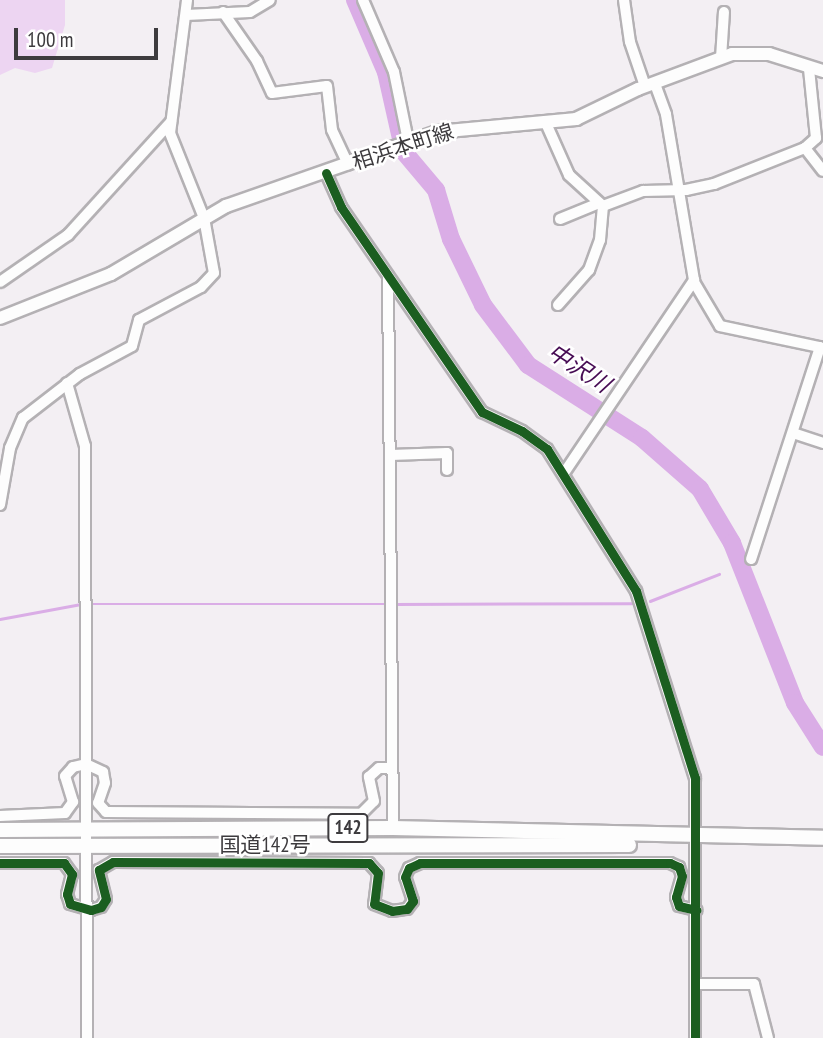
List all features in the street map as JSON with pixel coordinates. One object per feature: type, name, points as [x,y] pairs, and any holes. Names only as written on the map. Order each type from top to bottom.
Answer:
[{"type":"highway","name":"国道142号","points":[[0,830],[393,828],[823,838]]},
{"type":"highway","name":"国道142号","points":[[0,845],[572,846],[673,844],[696,837]]},
{"type":"main road","name":"相浜本町線","points":[[0,318],[111,274],[226,206],[326,173],[403,143],[457,128],[584,116],[650,85],[721,58],[761,53],[823,71]]},
{"type":"street","points":[[0,505],[17,428],[23,418],[67,383],[132,346],[139,320],[201,287],[214,273],[204,218],[170,133],[187,0]]},
{"type":"street","points":[[186,15],[255,11],[270,0]]},
{"type":"street","points":[[363,0],[394,72],[403,143]]},
{"type":"street","points":[[624,0],[630,42],[666,114],[694,282],[720,326],[821,347],[751,559]]},
{"type":"street","points":[[223,12],[257,61],[272,93],[327,86],[332,130],[348,164]]},
{"type":"street","points":[[721,58],[724,12]]},
{"type":"street","points":[[560,219],[643,191],[679,190],[714,184],[806,148],[818,130],[809,96],[809,69]]},
{"type":"street","points":[[545,121],[569,175],[601,205],[600,240],[589,270],[558,305]]},
{"type":"street","points":[[0,282],[68,235],[171,122]]},
{"type":"street","points":[[806,148],[823,171]]},
{"type":"street","points":[[326,173],[341,207],[482,412],[539,442],[564,473],[636,590],[695,778],[695,1038]]},
{"type":"street","points":[[388,276],[393,828]]},
{"type":"street","points":[[564,473],[694,282]]},
{"type":"street","points":[[67,383],[85,446],[87,1038]]},
{"type":"street","points":[[793,433],[823,443]]},
{"type":"street","points":[[391,454],[447,453],[447,470]]},
{"type":"street","points":[[0,816],[65,813],[73,802],[65,776],[73,767],[86,764],[103,772],[105,783],[98,803],[112,813],[361,814],[374,801],[369,777],[379,768],[391,768]]},
{"type":"street","points":[[0,863],[64,863],[72,874],[67,894],[70,904],[86,909],[101,907],[106,899],[98,875],[102,866],[140,862],[369,863],[378,873],[374,904],[392,911],[407,909],[413,901],[405,877],[409,868],[420,863],[670,863],[679,867],[682,876],[676,897],[679,906],[696,910]]},
{"type":"street","points":[[697,984],[754,984],[768,1038]]},
{"type":"shaded area","points":[[0,0],[65,0],[65,25],[52,68],[35,73],[15,68],[0,75]]},
{"type":"waterway","name":"中沢川","points":[[355,0],[386,72],[404,152],[436,190],[451,239],[483,305],[528,365],[642,438],[700,489],[732,543],[795,703],[823,747]]},
{"type":"waterway","name":"中沢川","points":[[737,568],[742,566]]},
{"type":"waterway","points":[[650,601],[719,574]]},
{"type":"waterway","points":[[395,604],[631,603]]},
{"type":"waterway","points":[[0,619],[81,604]]},
{"type":"waterway","points":[[88,604],[388,604]]},
{"type":"cycle path","points":[[326,173],[341,207],[482,412],[522,431],[547,449],[636,591],[695,778],[695,1038]]},
{"type":"cycle path","points":[[0,863],[64,863],[72,874],[67,894],[70,904],[91,910],[101,907],[106,899],[99,870],[113,862],[369,863],[378,873],[374,904],[392,911],[407,909],[413,901],[405,877],[409,868],[420,863],[670,863],[679,867],[682,876],[676,897],[679,906],[697,910]]}]
